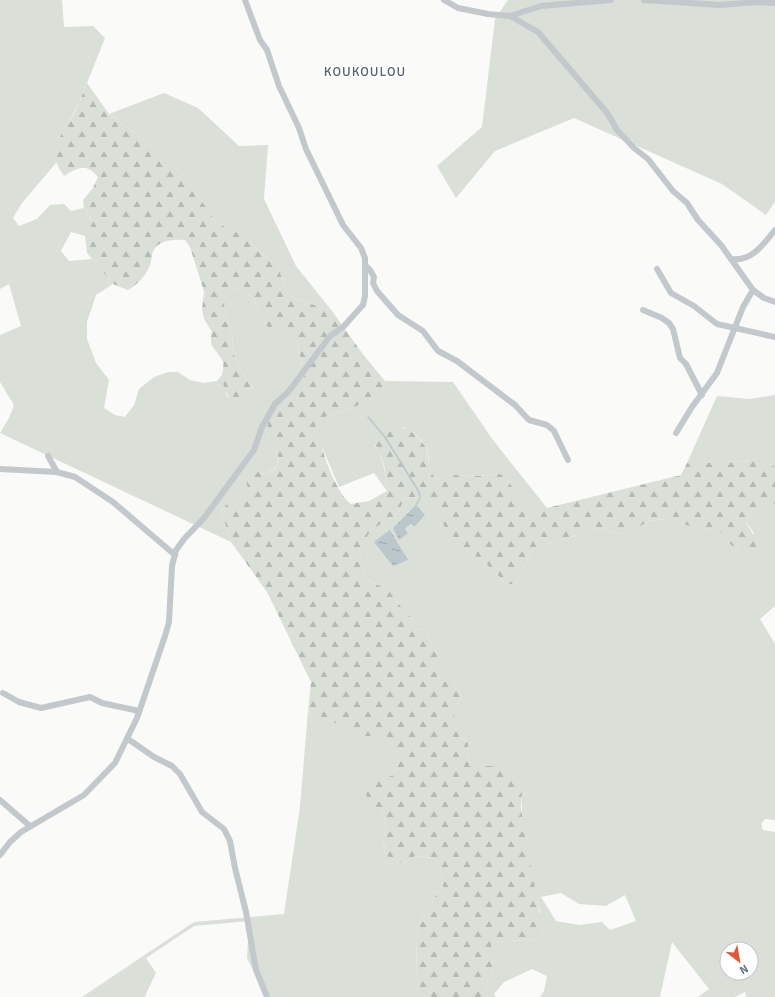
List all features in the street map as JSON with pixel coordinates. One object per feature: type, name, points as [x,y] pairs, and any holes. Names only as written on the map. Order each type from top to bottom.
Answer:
[{"type":"street","points":[[0,855],[10,842],[30,826],[84,795],[115,764],[128,739],[139,711],[168,622],[172,566],[175,555],[184,539],[204,518],[254,450],[262,427],[275,404],[289,391],[330,336],[343,327],[363,306],[365,296],[365,265],[361,248],[343,225],[306,149],[299,128],[278,86],[267,50],[260,40],[245,0]]},
{"type":"street","points":[[444,0],[458,8],[488,14],[510,16],[541,6],[611,0]]},
{"type":"street","points":[[644,0],[713,5],[757,2],[775,3]]},
{"type":"street","points":[[510,16],[538,32],[608,114],[617,130],[634,148],[648,159],[673,191],[687,203],[698,220],[721,245],[752,290],[764,298],[775,302]]},
{"type":"street","points":[[731,259],[738,260],[748,257],[762,247],[775,230]]},
{"type":"street","points":[[365,265],[374,277],[373,283],[376,291],[398,315],[423,331],[438,351],[457,361],[515,405],[529,420],[547,426],[554,431],[568,460]]},
{"type":"street","points":[[657,269],[671,293],[694,306],[717,324],[775,337]]},
{"type":"street","points":[[676,433],[717,373],[734,328],[752,290]]},
{"type":"street","points":[[643,310],[662,318],[669,323],[673,330],[680,358],[686,364],[702,395]]},
{"type":"street","points":[[48,456],[57,472]]},
{"type":"street","points":[[0,469],[57,472],[75,477],[112,502],[175,555]]},
{"type":"street","points":[[3,693],[19,702],[41,708],[90,697],[102,703],[139,711]]},
{"type":"street","points":[[128,739],[154,757],[172,766],[180,774],[202,812],[224,828],[230,841],[234,868],[246,912],[256,970],[267,997]]},
{"type":"street","points":[[0,800],[30,826]]},
{"type":"green space","points":[[0,0],[62,0],[64,27],[93,26],[105,38],[79,103],[59,139],[55,155],[56,163],[22,203],[13,218],[19,226],[37,219],[50,205],[64,204],[71,211],[84,208],[93,222],[85,236],[71,232],[61,251],[69,261],[92,259],[113,284],[96,295],[87,322],[87,339],[96,363],[109,380],[104,408],[115,415],[125,417],[134,405],[139,389],[154,377],[168,372],[178,372],[190,380],[204,383],[217,381],[222,375],[227,397],[253,389],[234,355],[232,335],[224,308],[227,296],[240,288],[253,298],[267,327],[273,331],[282,332],[296,340],[303,369],[269,417],[266,434],[277,452],[278,463],[275,468],[260,474],[254,469],[247,493],[226,505],[221,511],[231,542],[0,433],[9,418],[14,405],[0,382],[0,335],[21,326],[9,284],[0,289]]},
{"type":"green space","points":[[508,0],[775,0],[775,202],[766,215],[722,184],[574,118],[495,151],[456,198],[437,166],[482,127],[495,19]]},
{"type":"green space","points":[[87,83],[109,114],[153,147],[186,178],[214,219],[228,229],[246,236],[259,251],[278,267],[287,292],[293,298],[332,311],[362,353],[385,381],[383,390],[372,399],[344,411],[320,418],[316,425],[321,445],[333,478],[351,504],[369,501],[387,491],[385,469],[377,448],[376,438],[396,427],[406,428],[411,431],[424,444],[427,451],[430,469],[436,479],[452,475],[476,476],[500,474],[506,478],[520,498],[532,508],[547,508],[681,475],[687,463],[725,463],[760,459],[775,467],[775,504],[766,502],[753,509],[746,522],[759,545],[755,555],[742,552],[731,545],[719,531],[685,525],[665,519],[649,521],[629,533],[621,534],[599,528],[534,548],[515,584],[507,584],[483,561],[463,548],[447,530],[434,509],[422,498],[411,497],[403,500],[399,513],[371,530],[359,550],[364,578],[388,590],[403,609],[427,633],[443,668],[462,696],[453,721],[456,731],[468,743],[469,766],[499,766],[513,775],[522,791],[521,808],[530,862],[539,910],[545,925],[539,939],[491,942],[493,973],[485,986],[488,997],[418,997],[416,953],[418,930],[424,911],[443,887],[441,871],[433,858],[415,856],[402,863],[387,856],[383,841],[386,826],[383,810],[368,803],[365,788],[395,774],[399,759],[392,744],[379,736],[364,736],[308,711],[311,682],[267,592],[231,542],[221,511],[226,505],[247,493],[246,470],[254,469],[261,474],[276,468],[278,463],[277,452],[266,434],[269,417],[303,369],[296,340],[282,332],[273,331],[267,327],[253,298],[240,288],[227,296],[224,308],[232,335],[234,355],[253,390],[245,398],[233,402],[227,394],[223,383],[223,362],[213,348],[211,342],[212,332],[204,319],[202,309],[204,292],[190,247],[185,240],[168,241],[159,244],[153,252],[151,263],[144,276],[135,286],[128,290],[113,284],[87,253],[85,236],[93,222],[84,208],[83,200],[93,188],[98,177],[94,172],[85,168],[77,169],[64,176],[57,165],[55,157],[61,135],[76,110]]},
{"type":"green space","points":[[164,93],[198,108],[239,146],[268,145],[264,199],[296,266],[332,311],[293,298],[287,292],[278,267],[259,251],[246,236],[228,229],[214,219],[186,178],[153,147],[109,114]]},
{"type":"green space","points":[[385,381],[453,382],[493,440],[547,508],[531,508],[520,498],[506,478],[500,474],[476,476],[452,475],[436,479],[430,469],[428,454],[425,446],[411,431],[404,427],[375,445],[384,468],[387,491],[374,473],[339,487],[319,440],[316,425],[320,418],[344,411],[372,399],[383,390]]},
{"type":"green space","points":[[775,395],[775,467],[760,459],[725,463],[687,463],[717,396],[749,399]]},
{"type":"green space","points":[[411,497],[422,498],[434,509],[463,548],[483,561],[507,584],[515,584],[534,548],[599,528],[621,534],[629,533],[649,521],[665,519],[685,525],[720,531],[731,545],[742,552],[754,533],[746,522],[753,509],[766,501],[775,504],[775,606],[760,619],[775,644],[775,820],[765,819],[761,824],[763,830],[775,832],[775,997],[746,997],[745,992],[735,997],[698,997],[709,989],[672,942],[660,997],[540,997],[544,991],[547,976],[532,969],[504,982],[494,994],[496,997],[488,997],[485,986],[493,973],[490,942],[539,939],[545,925],[531,877],[523,821],[522,791],[499,766],[469,766],[468,743],[461,737],[453,726],[453,716],[462,696],[443,668],[427,633],[403,609],[388,590],[364,578],[359,550],[371,530],[399,513],[403,500]],"holes":[[[425,515],[413,527],[411,524],[405,530],[408,533],[393,528]],[[561,893],[579,904],[606,906],[625,895],[636,921],[610,930],[602,922],[579,925],[556,921],[541,897]]]},
{"type":"green space","points":[[308,711],[364,736],[379,736],[392,744],[399,759],[395,774],[368,803],[383,810],[386,826],[383,842],[387,856],[402,863],[415,856],[433,858],[441,871],[443,887],[424,911],[418,930],[416,953],[418,997],[267,997],[247,958],[249,921],[194,926],[146,958],[156,973],[145,996],[146,997],[82,997],[194,922],[284,914],[300,807]]},
{"type":"water","points":[[416,505],[425,515],[414,527],[411,524],[405,529],[408,533],[399,540],[393,528]]},
{"type":"water","points":[[390,530],[408,560],[393,566],[374,542]]},
{"type":"waterway","points":[[368,417],[385,437],[419,492],[420,498],[416,505]]},
{"type":"district","name":"KOUKOULOU","points":[[365,72]]}]
